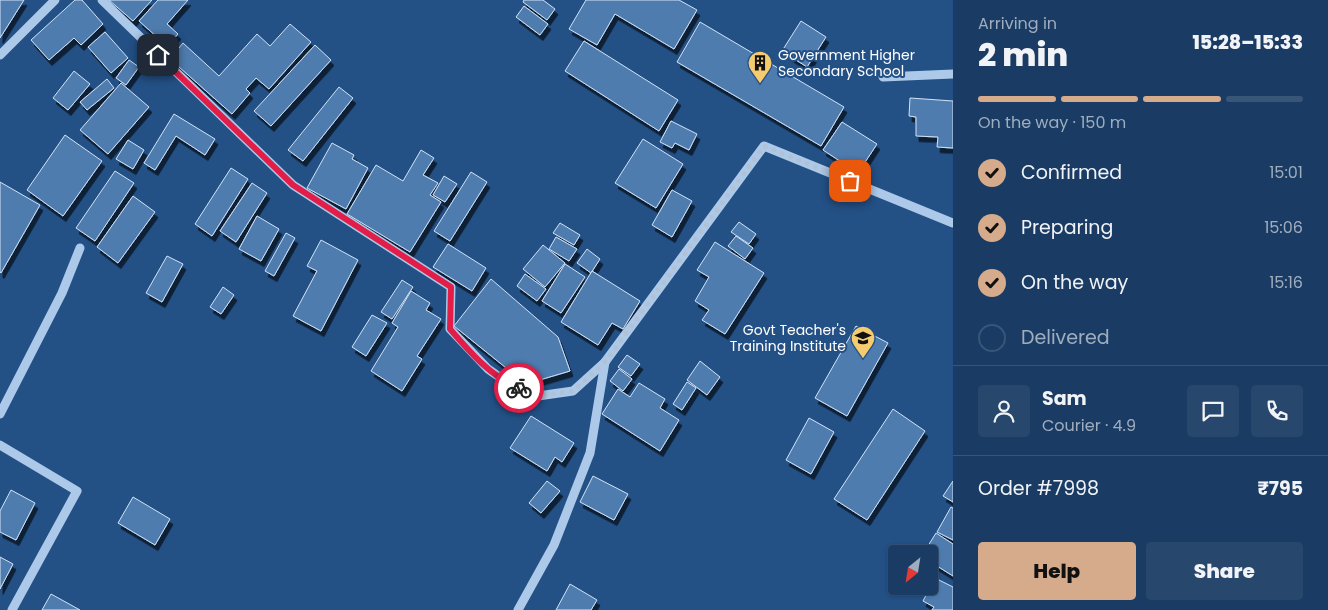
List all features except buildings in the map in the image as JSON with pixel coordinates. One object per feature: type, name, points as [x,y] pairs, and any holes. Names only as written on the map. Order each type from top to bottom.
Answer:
[{"type":"street","points":[[0,55],[55,0]]},
{"type":"street","points":[[102,0],[293,185],[451,287],[450,329],[488,369],[511,385],[538,396],[573,391],[605,362],[764,146],[953,223]]},
{"type":"street","points":[[883,78],[953,74]]},
{"type":"street","points":[[0,414],[62,293],[80,248]]},
{"type":"street","points":[[518,610],[554,545],[590,453],[605,362]]},
{"type":"street","points":[[0,445],[77,491],[12,610]]},
{"type":"way so far","points":[[519,388],[538,396],[573,391],[605,362],[764,146],[850,181]]},
{"type":"place","name":"Government Higher Secondary School","points":[[760,84]]},
{"type":"place","name":"Govt Teacher's Training Institute","points":[[863,359]]},
{"type":"route","points":[[158,55],[293,185],[451,287],[450,329],[488,369],[511,385],[519,388]]}]
